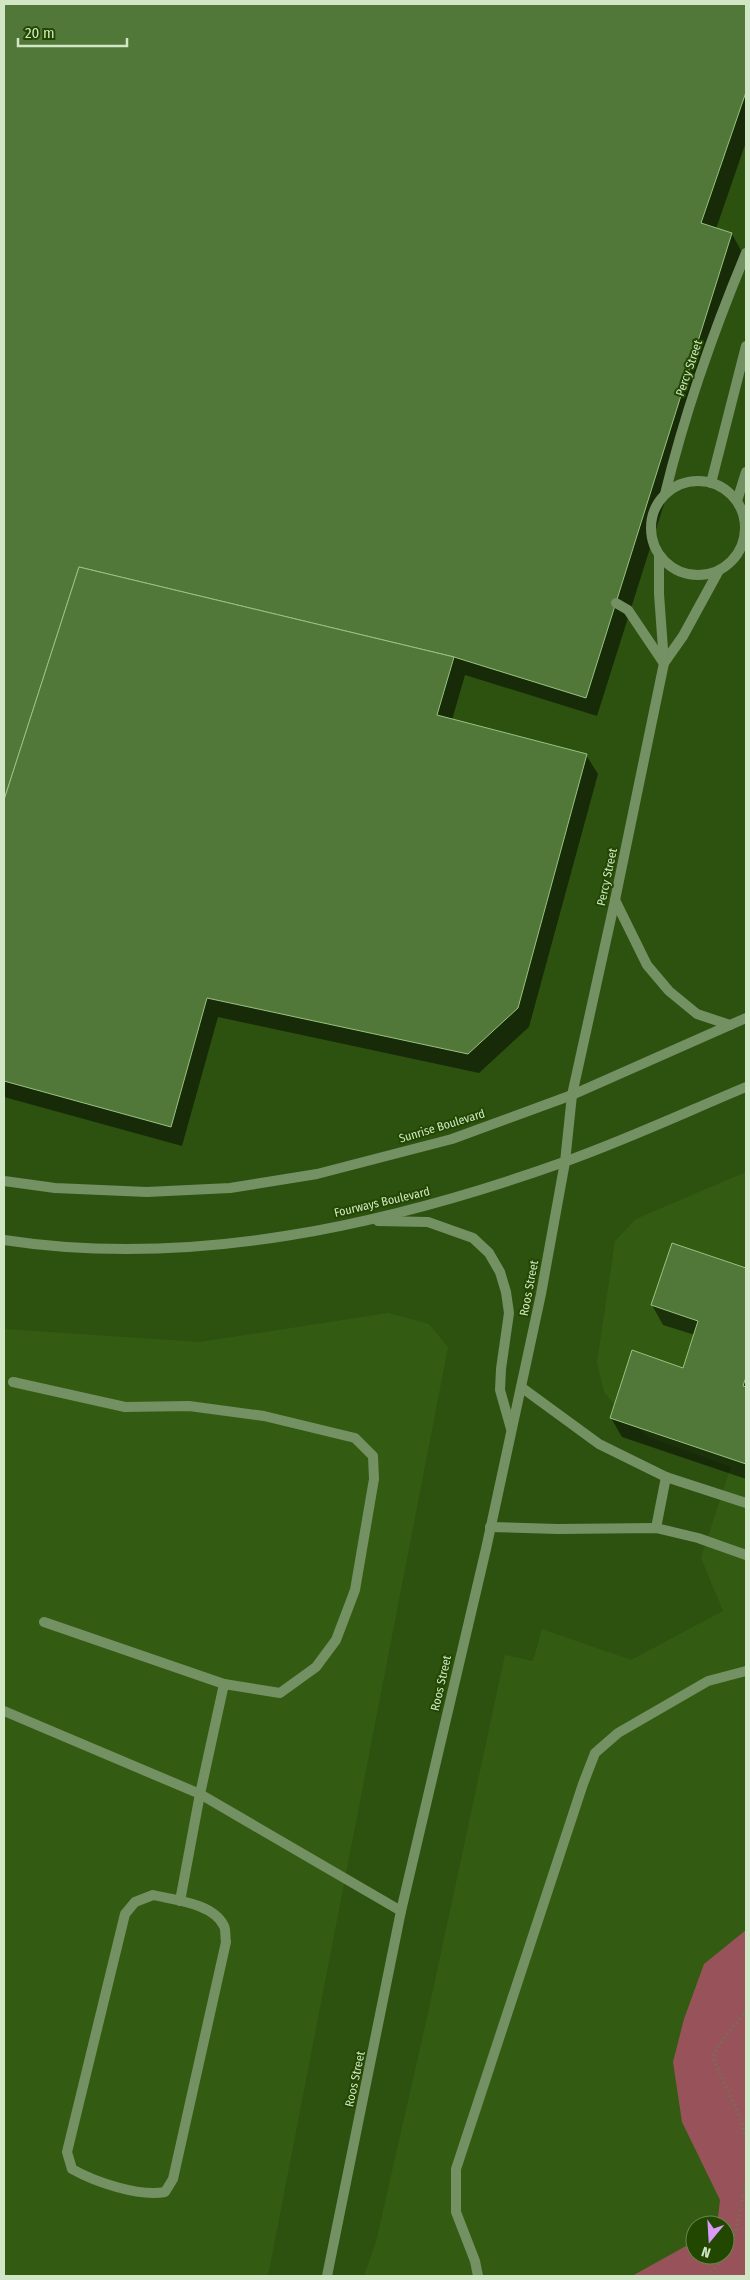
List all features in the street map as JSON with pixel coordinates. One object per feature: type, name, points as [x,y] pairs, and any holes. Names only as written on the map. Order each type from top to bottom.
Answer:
[{"type":"street","name":"Percy Street","points":[[572,1095],[664,663],[660,617],[659,555],[652,540],[651,524],[655,508],[665,494],[678,438],[721,312],[746,253]]},
{"type":"street","points":[[711,483],[746,346]]},
{"type":"street","points":[[665,494],[678,485],[694,481],[711,483],[726,490],[737,501],[746,472]]},
{"type":"street","name":"Percy Street","points":[[664,663],[683,636],[718,572],[732,562],[741,548],[746,533],[744,516],[737,501]]},
{"type":"street","points":[[659,555],[671,567],[686,574],[702,575],[718,572]]},
{"type":"street","points":[[616,603],[628,610],[664,663]]},
{"type":"street","points":[[615,900],[648,965],[669,991],[697,1014],[730,1025]]},
{"type":"street","points":[[572,1095],[746,1018]]},
{"type":"street","name":"Fourways Boulevard","points":[[4,1240],[32,1244],[136,1250],[223,1244],[363,1221],[422,1206],[565,1162],[746,1087]]},
{"type":"street","name":"Roos Street","points":[[327,2276],[401,1911],[490,1527],[541,1294],[565,1162],[572,1095]]},
{"type":"street","name":"Sunrise Boulevard","points":[[4,1181],[55,1188],[147,1192],[230,1188],[317,1174],[452,1139],[572,1095]]},
{"type":"street","points":[[363,1221],[428,1222],[473,1238],[489,1253],[500,1272],[506,1292],[509,1313],[500,1390],[511,1429]]},
{"type":"street","points":[[13,1382],[125,1407],[189,1406],[264,1416],[355,1438],[374,1456],[374,1479],[355,1590],[336,1640],[316,1667],[280,1693],[224,1684],[44,1622]]},
{"type":"street","points":[[521,1387],[599,1444],[666,1477],[746,1502]]},
{"type":"street","points":[[656,1528],[666,1477]]},
{"type":"street","points":[[490,1527],[558,1529],[656,1528],[698,1538],[746,1555]]},
{"type":"street","points":[[478,2276],[475,2261],[456,2212],[456,2169],[582,1784],[596,1753],[618,1733],[708,1681],[746,1671]]},
{"type":"street","points":[[180,1901],[200,1794],[224,1684]]},
{"type":"street","points":[[4,1710],[200,1794],[401,1911]]},
{"type":"street","points":[[152,1895],[180,1901],[211,1911],[224,1926],[226,1942],[173,2179],[165,2192],[152,2195],[88,2178],[72,2169],[67,2152],[125,1914],[135,1902],[152,1895]]},
{"type":"path","points":[[746,2010],[738,2024],[718,2045],[713,2057],[718,2073],[738,2108],[746,2143]]},
{"type":"path","points":[[708,2276],[731,2250],[746,2184]]},
{"type":"shaded area","points":[[746,1172],[746,2276],[364,2276],[376,2242],[430,2004],[505,1655],[533,1661],[542,1629],[631,1660],[723,1611],[701,1558],[731,1467],[649,1437],[625,1418],[604,1392],[597,1362],[615,1241],[636,1219]]},
{"type":"shaded area","points":[[388,1313],[429,1324],[448,1347],[268,2276],[4,2276],[4,1329],[200,1342]]},
{"type":"shaded area","points":[[746,1930],[746,2276],[632,2276],[685,2247],[685,2265],[735,2265],[735,2215],[718,2215],[720,2200],[682,2122],[673,2062],[684,2019],[704,1964]]},
{"type":"building","points":[[4,4],[746,4],[746,92],[701,223],[732,233],[586,698],[454,657],[79,567],[4,800]]},
{"type":"building","points":[[79,567],[454,657],[437,715],[587,754],[518,1008],[468,1054],[207,998],[171,1127],[4,1081],[4,800]]},
{"type":"building","points":[[672,1243],[746,1268],[746,1377],[743,1386],[746,1387],[746,1464],[610,1418],[632,1350],[683,1368],[698,1321],[651,1305]]}]
